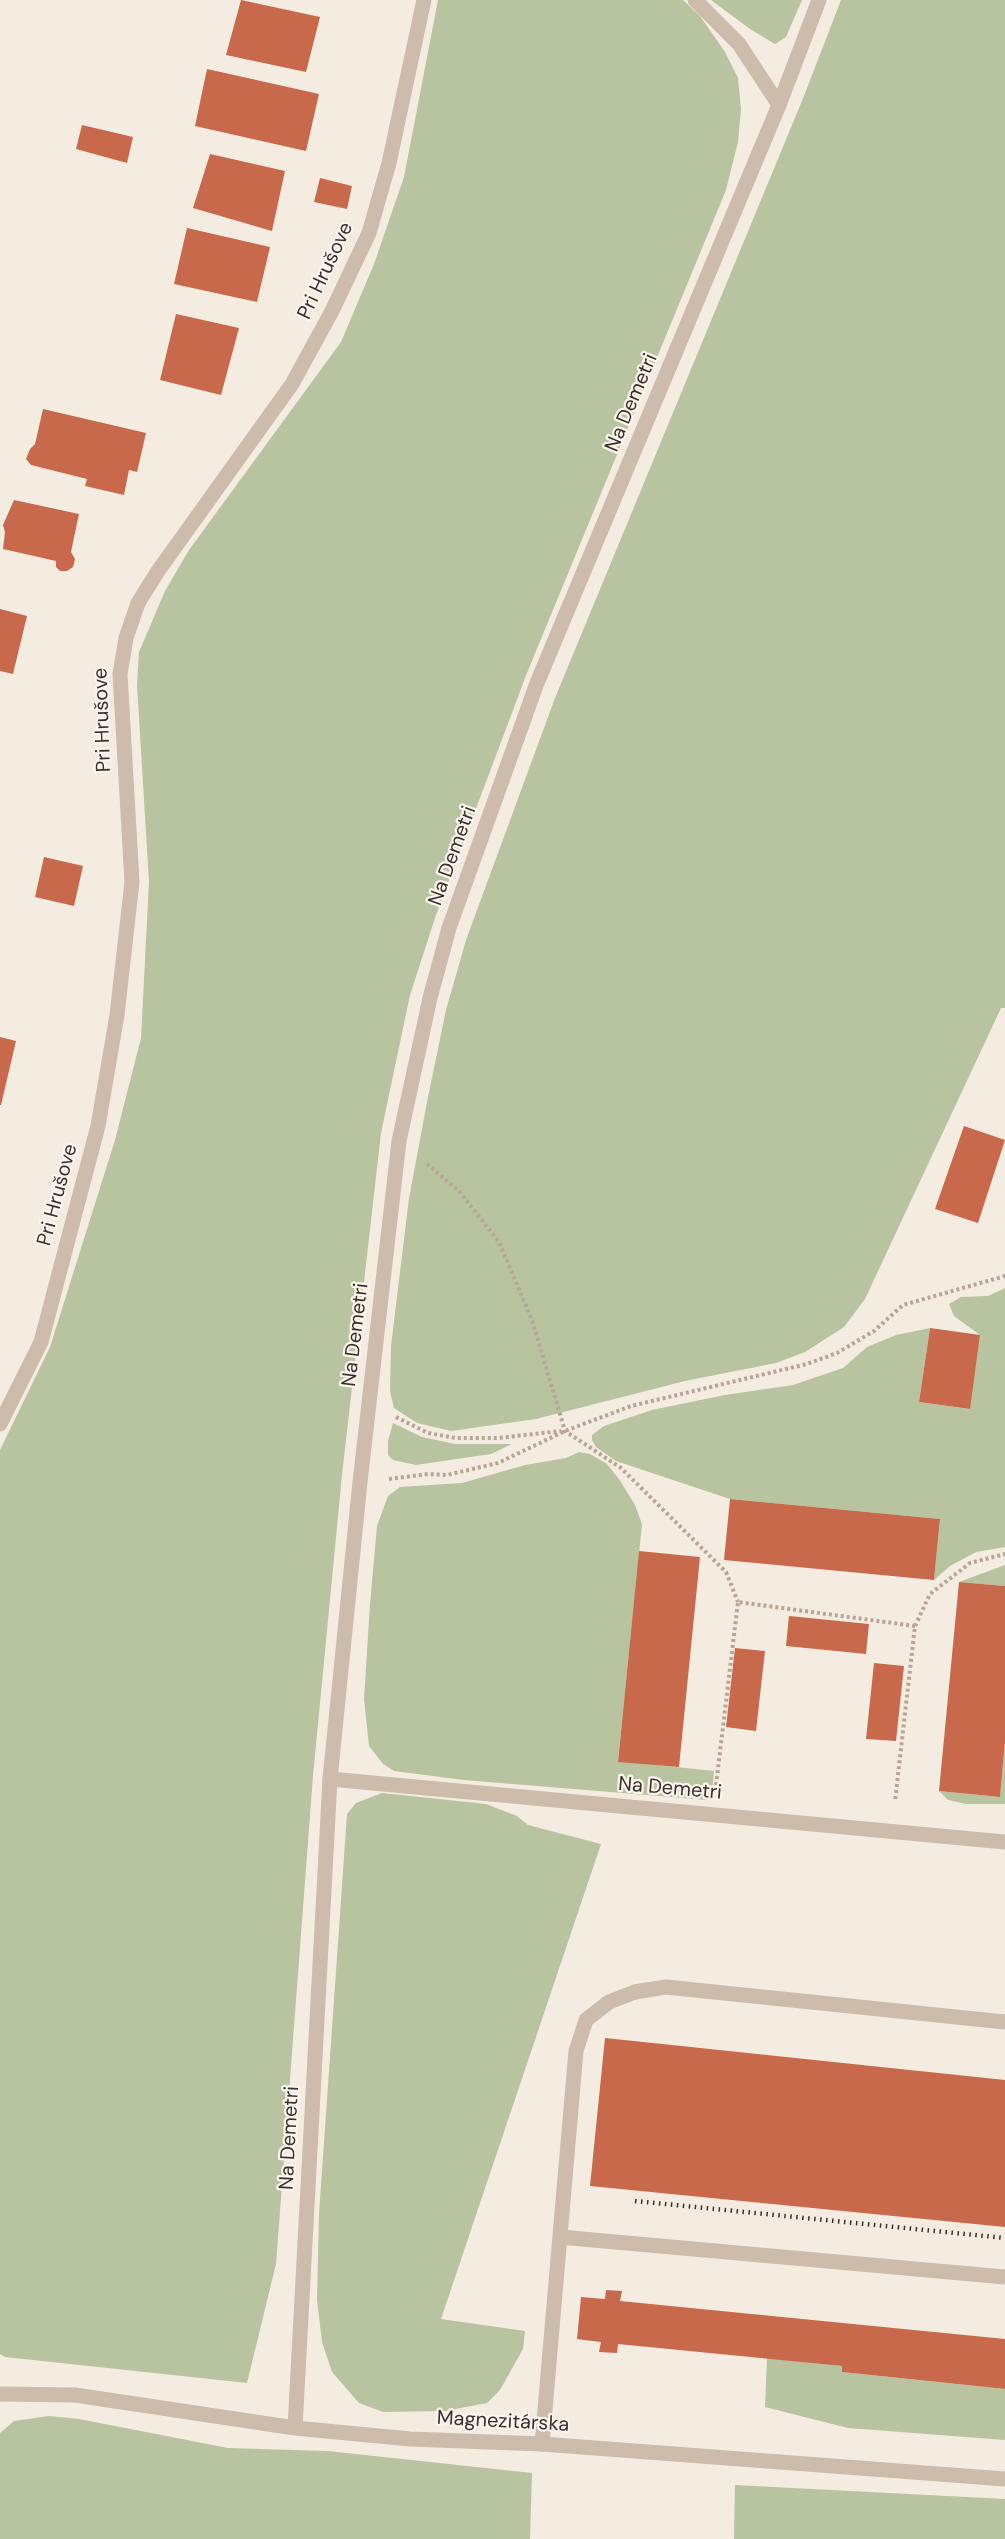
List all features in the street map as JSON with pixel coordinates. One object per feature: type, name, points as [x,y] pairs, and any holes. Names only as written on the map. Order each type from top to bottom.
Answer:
[{"type":"street","name":"Pri Hrušove","points":[[0,1424],[41,1342],[99,1126],[117,1015],[132,882],[120,674],[126,638],[138,603],[158,571],[292,384],[351,272],[369,233],[389,163],[424,0]]},
{"type":"street","points":[[695,0],[738,44],[780,105]]},
{"type":"street","name":"Na Demetri","points":[[295,2427],[330,1779],[360,1482],[399,1141],[430,998],[449,928],[537,683],[780,105],[819,0]]},
{"type":"street","name":"Na Demetri","points":[[330,1779],[1005,1842]]},
{"type":"street","points":[[542,2444],[576,2051],[586,2020],[609,2002],[635,1992],[666,1987],[1005,2022]]},
{"type":"street","points":[[560,2237],[1005,2277]]},
{"type":"street","name":"Magnezitárska","points":[[0,2394],[75,2395],[295,2427],[410,2439],[542,2444],[1005,2479]]},
{"type":"path","points":[[399,1141],[459,1191],[499,1242],[532,1320],[565,1431]]},
{"type":"path","points":[[360,1482],[428,1474],[447,1475],[498,1463],[565,1431],[631,1406],[807,1364],[837,1353],[874,1331],[903,1305],[1005,1276]]},
{"type":"path","points":[[369,1401],[428,1433],[442,1437],[498,1438],[565,1431],[621,1468],[726,1572],[738,1602],[712,1815]]},
{"type":"path","points":[[892,1832],[915,1626],[930,1594],[970,1563],[1005,1554]]},
{"type":"path","points":[[738,1602],[915,1626]]},
{"type":"green space","points":[[438,0],[683,0],[700,16],[725,52],[738,78],[741,109],[738,142],[726,190],[527,673],[436,915],[410,995],[381,1133],[342,1475],[313,1776],[276,2264],[247,2383],[5,2357],[0,2354],[0,1450],[50,1347],[115,1140],[141,1038],[149,882],[137,685],[139,652],[165,591],[189,550],[341,342],[374,264],[404,177]]},
{"type":"green space","points":[[711,0],[802,0],[786,37],[775,44],[750,29]]},
{"type":"green space","points":[[841,0],[1005,0],[1005,1008],[1001,1008],[865,1299],[844,1327],[805,1352],[776,1363],[685,1381],[536,1419],[451,1431],[417,1423],[394,1408],[390,1391],[391,1346],[409,1198],[446,1010],[466,940],[555,698],[804,96]]},
{"type":"green space","points":[[1005,1288],[1005,1547],[976,1552],[950,1566],[934,1580],[940,1519],[730,1499],[616,1461],[596,1447],[592,1440],[592,1435],[604,1426],[652,1410],[725,1395],[793,1385],[843,1368],[867,1347],[896,1335],[930,1328],[919,1402],[969,1409],[980,1335],[954,1316],[949,1304],[961,1297],[988,1296]]},
{"type":"green space","points":[[393,1423],[422,1437],[455,1444],[512,1444],[491,1454],[416,1465],[393,1460],[388,1455],[388,1441]]},
{"type":"green space","points":[[579,1452],[590,1454],[607,1464],[635,1505],[642,1524],[618,1761],[714,1771],[712,1793],[708,1800],[464,1780],[394,1771],[383,1764],[369,1746],[364,1699],[370,1604],[377,1526],[388,1496],[400,1487],[462,1483],[525,1465],[566,1458]]},
{"type":"green space","points":[[1005,1565],[1005,1586],[959,1582]]},
{"type":"green space","points":[[1005,1741],[1005,1804],[966,1804],[948,1800],[939,1791],[1000,1797]]},
{"type":"green space","points":[[382,1793],[486,1804],[517,1816],[528,1825],[601,1844],[441,2319],[525,2331],[523,2349],[500,2390],[487,2403],[445,2411],[383,2412],[359,2403],[332,2372],[322,2342],[317,2300],[319,2214],[347,1814],[356,1803]]},
{"type":"green space","points":[[767,2358],[842,2366],[842,2372],[1005,2389],[1005,2440],[848,2428],[765,2407]]},
{"type":"green space","points":[[49,2416],[79,2419],[228,2448],[328,2451],[532,2473],[530,2539],[0,2539],[0,2433],[14,2421]]},
{"type":"green space","points":[[735,2485],[1005,2499],[1005,2539],[734,2539]]},
{"type":"building","points":[[241,0],[320,17],[306,72],[226,55]]},
{"type":"building","points":[[207,69],[319,94],[306,151],[195,126]]},
{"type":"building","points":[[82,125],[133,137],[127,163],[76,149]]},
{"type":"building","points":[[210,154],[285,171],[272,231],[193,208]]},
{"type":"building","points":[[320,178],[352,186],[347,209],[314,202]]},
{"type":"building","points":[[187,228],[270,247],[257,302],[174,284]]},
{"type":"building","points":[[176,314],[239,328],[221,395],[160,380]]},
{"type":"building","points":[[43,409],[146,433],[137,472],[129,470],[124,495],[85,486],[87,479],[31,465],[26,459],[35,444]]},
{"type":"building","points":[[14,500],[79,514],[71,552],[75,559],[73,567],[67,571],[60,571],[56,567],[56,561],[3,549],[5,532],[3,525]]},
{"type":"building","points":[[0,609],[27,616],[13,674],[0,671]]},
{"type":"building","points":[[44,857],[83,866],[74,906],[35,897]]},
{"type":"building","points":[[0,1037],[16,1041],[1,1105],[0,1105]]},
{"type":"building","points":[[964,1126],[1005,1140],[978,1223],[935,1209]]},
{"type":"building","points":[[930,1328],[980,1335],[970,1409],[919,1402]]},
{"type":"building","points":[[730,1499],[940,1519],[934,1580],[724,1560]]},
{"type":"building","points":[[639,1551],[700,1557],[679,1767],[618,1762]]},
{"type":"building","points":[[959,1582],[1005,1586],[1005,1741],[1000,1797],[939,1791]]},
{"type":"building","points":[[789,1616],[869,1624],[866,1654],[786,1646]]},
{"type":"building","points":[[735,1648],[765,1651],[756,1731],[726,1727]]},
{"type":"building","points":[[874,1663],[904,1666],[896,1741],[866,1739]]},
{"type":"building","points":[[605,2038],[1005,2080],[1005,2227],[590,2186]]},
{"type":"building","points":[[606,2290],[622,2291],[620,2301],[1005,2339],[1005,2389],[842,2372],[842,2366],[618,2344],[617,2353],[599,2352],[601,2342],[577,2339],[581,2297],[605,2299]]},
{"type":"railway","points":[[635,2201],[1005,2238]]}]
